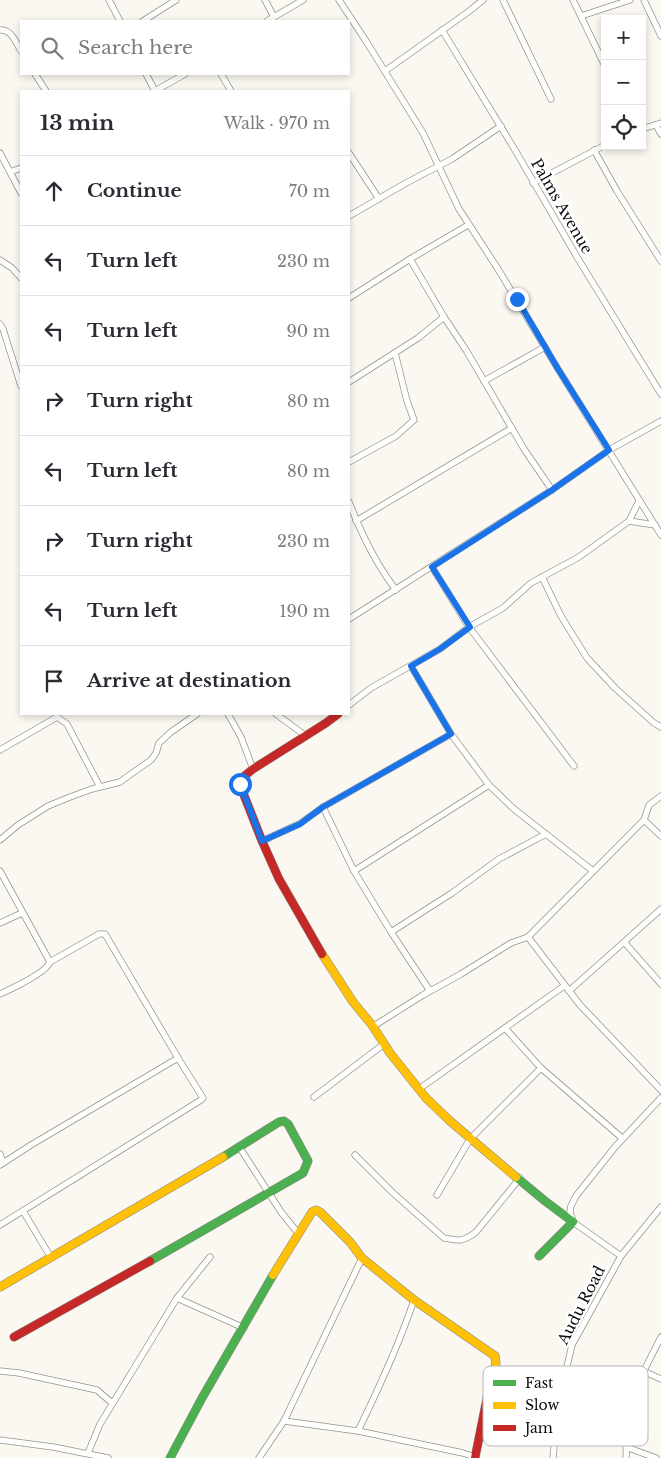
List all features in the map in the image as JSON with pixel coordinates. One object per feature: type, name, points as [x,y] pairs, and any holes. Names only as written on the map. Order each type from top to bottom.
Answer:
[{"type":"street","points":[[109,0],[119,20]]},
{"type":"street","points":[[145,20],[176,0]]},
{"type":"street","points":[[265,0],[274,17]]},
{"type":"street","points":[[269,20],[303,0]]},
{"type":"street","points":[[385,71],[483,0]]},
{"type":"street","points":[[503,0],[551,99]]},
{"type":"street","points":[[573,0],[602,60]]},
{"type":"street","points":[[581,16],[630,0]]},
{"type":"street","points":[[644,0],[661,36]]},
{"type":"street","points":[[341,1],[423,133],[458,209],[498,269],[585,414],[661,535]]},
{"type":"street","points":[[0,30],[10,33],[20,50]]},
{"type":"street","name":"Palms Avenue","points":[[442,30],[661,394]]},
{"type":"street","points":[[36,75],[45,90]]},
{"type":"street","points":[[147,75],[154,90]]},
{"type":"street","points":[[157,90],[184,75]]},
{"type":"street","points":[[222,75],[229,90]]},
{"type":"street","points":[[646,128],[658,124],[661,134]]},
{"type":"street","points":[[350,215],[378,198],[438,167],[501,126]]},
{"type":"street","points":[[533,182],[601,147]]},
{"type":"street","points":[[594,150],[661,262]]},
{"type":"street","points":[[0,153],[20,191]]},
{"type":"street","points":[[350,155],[378,198]]},
{"type":"street","points":[[10,172],[20,168]]},
{"type":"street","points":[[350,297],[410,258],[468,225]]},
{"type":"street","points":[[410,258],[524,449],[552,490]]},
{"type":"street","points":[[0,260],[12,268],[20,277]]},
{"type":"street","points":[[350,381],[418,338],[444,317]]},
{"type":"street","points":[[0,324],[20,383]]},
{"type":"street","points":[[484,382],[545,347]]},
{"type":"street","points":[[350,461],[396,436],[414,420],[395,353]]},
{"type":"street","points":[[350,619],[552,490],[609,450],[661,421]]},
{"type":"street","points":[[356,521],[512,428]]},
{"type":"street","points":[[350,704],[371,688],[440,649],[470,627],[503,608],[531,583],[579,557],[629,520],[639,501]]},
{"type":"street","points":[[350,505],[374,559],[396,590]]},
{"type":"street","points":[[629,520],[655,526]]},
{"type":"street","points":[[432,567],[470,627],[574,766]]},
{"type":"street","points":[[542,577],[561,616],[587,658],[615,688],[661,728]]},
{"type":"street","points":[[411,666],[451,734],[489,785],[514,809],[593,871]]},
{"type":"street","points":[[0,840],[18,825],[48,806],[70,796],[120,782],[151,760],[156,753],[159,743],[196,715]]},
{"type":"street","points":[[229,715],[241,737],[253,769]]},
{"type":"street","points":[[277,715],[306,736]]},
{"type":"street","points":[[337,715],[242,778],[240,784],[262,841],[279,878],[314,941],[353,1002],[426,1098],[470,1139],[573,1222],[621,1256]]},
{"type":"street","points":[[0,750],[57,717],[67,724],[100,787]]},
{"type":"street","points":[[262,841],[300,824],[323,807],[451,734]]},
{"type":"street","points":[[354,871],[489,785]]},
{"type":"street","points":[[372,1025],[377,1024],[511,944],[528,937],[644,820],[649,805],[661,796]]},
{"type":"street","points":[[323,807],[354,871],[430,991]]},
{"type":"street","points":[[644,820],[661,836]]},
{"type":"street","points":[[391,932],[452,893],[499,859],[546,834]]},
{"type":"street","points":[[0,871],[50,962]]},
{"type":"street","points":[[569,991],[661,910]]},
{"type":"street","points":[[0,923],[22,913]]},
{"type":"street","points":[[0,994],[46,969],[50,962],[99,934],[105,934],[203,1099],[0,1225]]},
{"type":"street","points":[[528,937],[564,986],[625,1054],[661,1090]]},
{"type":"street","points":[[624,943],[661,984]]},
{"type":"street","points":[[419,1089],[564,986]]},
{"type":"street","points":[[505,1028],[541,1068],[622,1138]]},
{"type":"street","points":[[314,1097],[384,1044]]},
{"type":"street","points":[[0,1154],[2,1164],[178,1058]]},
{"type":"street","points":[[437,1194],[470,1139],[541,1068]]},
{"type":"street","points":[[573,1222],[570,1212],[576,1196],[622,1138],[661,1098]]},
{"type":"street","points":[[0,1287],[50,1256],[240,1148],[279,1122],[284,1121],[288,1124],[308,1160],[307,1166],[302,1173],[200,1230],[81,1301],[14,1337]]},
{"type":"street","points":[[240,1148],[281,1212],[298,1234]]},
{"type":"street","points":[[355,1155],[392,1192],[444,1238],[455,1240],[468,1239],[476,1232],[520,1178]]},
{"type":"street","name":"Audu Road","points":[[567,1366],[572,1345],[621,1256],[661,1207]]},
{"type":"street","points":[[23,1210],[50,1256]]},
{"type":"street","points":[[170,1458],[202,1398],[298,1234],[312,1212],[316,1210],[350,1242],[362,1258],[414,1300],[495,1356],[495,1366]]},
{"type":"street","points":[[539,1256],[573,1222]]},
{"type":"street","points":[[88,1453],[100,1424],[112,1403],[178,1298],[210,1257]]},
{"type":"street","points":[[259,1458],[284,1421],[362,1258]]},
{"type":"street","points":[[178,1298],[244,1328]]},
{"type":"street","points":[[358,1431],[386,1373],[414,1300]]},
{"type":"street","points":[[646,1366],[661,1337]]},
{"type":"street","points":[[0,1371],[19,1373],[97,1390],[112,1403]]},
{"type":"street","points":[[648,1373],[661,1379]]},
{"type":"street","points":[[284,1421],[358,1431],[463,1453],[475,1458],[483,1413]]},
{"type":"street","points":[[0,1440],[88,1453],[108,1458]]},
{"type":"street","points":[[626,1458],[626,1447],[656,1458]]},
{"type":"traffic: fast","points":[[150,1261],[303,1173],[308,1161],[288,1124],[284,1121],[279,1122],[223,1157]]},
{"type":"traffic: fast","points":[[516,1177],[573,1222],[539,1256]]},
{"type":"traffic: fast","points":[[170,1458],[202,1398],[273,1275]]},
{"type":"traffic: slow","points":[[322,954],[353,1002],[426,1098],[516,1177]]},
{"type":"traffic: slow","points":[[0,1287],[223,1157]]},
{"type":"traffic: slow","points":[[273,1275],[312,1212],[316,1210],[350,1242],[362,1258],[414,1300],[495,1356],[495,1366]]},
{"type":"traffic: jam","points":[[322,954],[279,879],[240,785],[242,778],[253,769],[337,715]]},
{"type":"traffic: jam","points":[[14,1337],[150,1261]]},
{"type":"traffic: jam","points":[[475,1458],[483,1418]]},
{"type":"route","points":[[240,784],[262,841],[300,824],[323,807],[451,734],[411,666],[440,649],[470,627],[432,567],[552,490],[609,450],[585,414],[517,299]]}]
